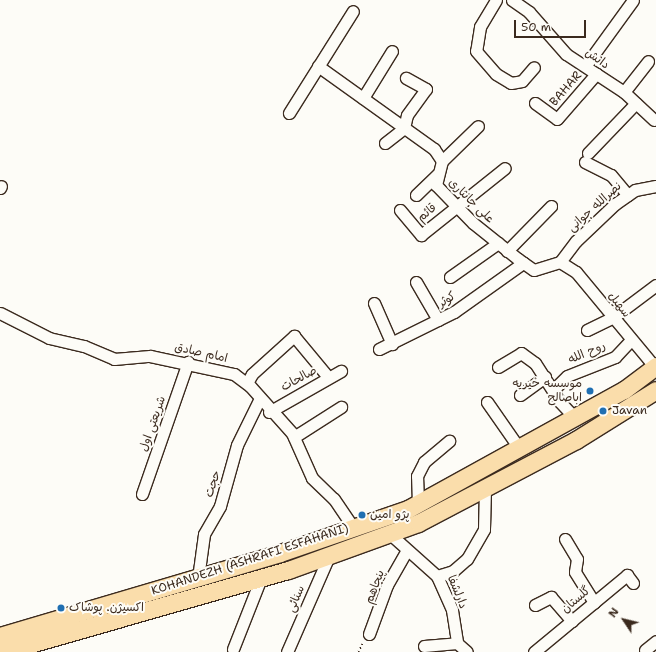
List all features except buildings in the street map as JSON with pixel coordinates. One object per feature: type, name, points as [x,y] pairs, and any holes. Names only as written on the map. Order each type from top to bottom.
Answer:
[{"type":"main road","points":[[637,404],[630,404],[628,396],[656,369]]},
{"type":"main road","name":"KOHANDEZH (ASHRAFI ESFAHANI)","points":[[12,651],[61,626],[198,578],[353,527],[418,503],[575,418],[624,390],[656,369]]},
{"type":"main road","name":"KOHANDEZH (ASHRAFI ESFAHANI)","points":[[0,636],[61,626],[261,578],[390,534],[418,523],[527,466],[637,404],[656,390]]},
{"type":"main road","points":[[527,466],[530,458],[587,425],[593,416],[589,409]]},
{"type":"street","points":[[496,0],[480,27],[476,51],[496,74],[511,83],[522,81],[534,67]]},
{"type":"street","name":"دانش","points":[[512,0],[529,12],[566,54],[586,65],[596,74],[624,92],[654,120]]},
{"type":"street","points":[[586,65],[633,0]]},
{"type":"street","points":[[289,113],[354,10]]},
{"type":"street","points":[[363,98],[392,51]]},
{"type":"street","points":[[624,92],[648,61]]},
{"type":"street","points":[[318,66],[434,149],[442,161],[478,126]]},
{"type":"street","name":"BAHAR","points":[[535,103],[557,119],[596,74]]},
{"type":"street","points":[[385,143],[404,128],[407,115],[426,89],[406,78]]},
{"type":"street","points":[[628,195],[611,175],[586,158],[636,103]]},
{"type":"street","name":"علی جانثاری","points":[[442,161],[436,185],[498,243],[534,270],[560,262]]},
{"type":"street","points":[[456,205],[504,168]]},
{"type":"street","points":[[416,195],[438,174]]},
{"type":"street","name":"نصرالله جوانی","points":[[560,262],[576,241],[628,195],[656,186]]},
{"type":"street","name":"قائم","points":[[400,210],[421,235],[456,205]]},
{"type":"street","points":[[507,250],[551,206]]},
{"type":"street","points":[[450,277],[498,243]]},
{"type":"street","name":"سهیل","points":[[560,262],[576,272],[630,341],[656,369]]},
{"type":"street","name":"کوثر","points":[[379,349],[392,344],[438,320],[523,263]]},
{"type":"street","points":[[416,282],[438,320]]},
{"type":"street","points":[[587,330],[612,318],[656,285]]},
{"type":"street","points":[[374,303],[392,344]]},
{"type":"street","name":"امام صادق","points":[[0,313],[49,338],[84,346],[114,359],[150,356],[188,362],[234,374],[246,383],[269,412],[294,437],[312,478],[334,499],[353,527]]},
{"type":"street","points":[[246,383],[252,374],[294,336],[328,377]]},
{"type":"street","name":"روح الله","points":[[554,388],[567,376],[614,357],[630,341]]},
{"type":"street","points":[[498,367],[521,353],[545,377],[554,388],[560,402],[575,418]]},
{"type":"street","name":"شریعتی اول","points":[[142,494],[188,362]]},
{"type":"street","name":"صالحات","points":[[269,412],[328,377],[341,371]]},
{"type":"street","points":[[520,394],[545,377]]},
{"type":"street","name":"حجت","points":[[198,578],[204,534],[220,506],[237,445],[259,400]]},
{"type":"street","points":[[487,402],[519,448]]},
{"type":"street","points":[[294,437],[341,407]]},
{"type":"street","points":[[418,503],[417,476],[424,462],[448,441]]},
{"type":"street","points":[[437,576],[453,571],[467,559],[484,529],[485,488]]},
{"type":"street","name":"دارلشفا","points":[[390,534],[437,576],[452,610],[457,643]]},
{"type":"street","points":[[565,539],[577,559],[575,572],[594,602]]},
{"type":"street","name":"پنجاهم","points":[[369,634],[387,585],[407,550]]},
{"type":"street","name":"سنائی","points":[[287,652],[328,556]]},
{"type":"street","name":"گلستان","points":[[534,652],[627,575],[633,583]]},
{"type":"street","points":[[233,649],[261,578]]},
{"type":"street","points":[[536,605],[551,596],[572,621]]},
{"type":"street","points":[[645,650],[656,641]]},
{"type":"street","points":[[424,646],[457,643],[467,652]]},
{"type":"place","name":"موسسه خیریه اباصالح","points":[[590,391]]},
{"type":"place","name":"Javan","points":[[603,411]]},
{"type":"place","name":"پژو امین","points":[[362,515]]},
{"type":"place","name":"اکسیژن. پوشاک","points":[[61,608]]}]
